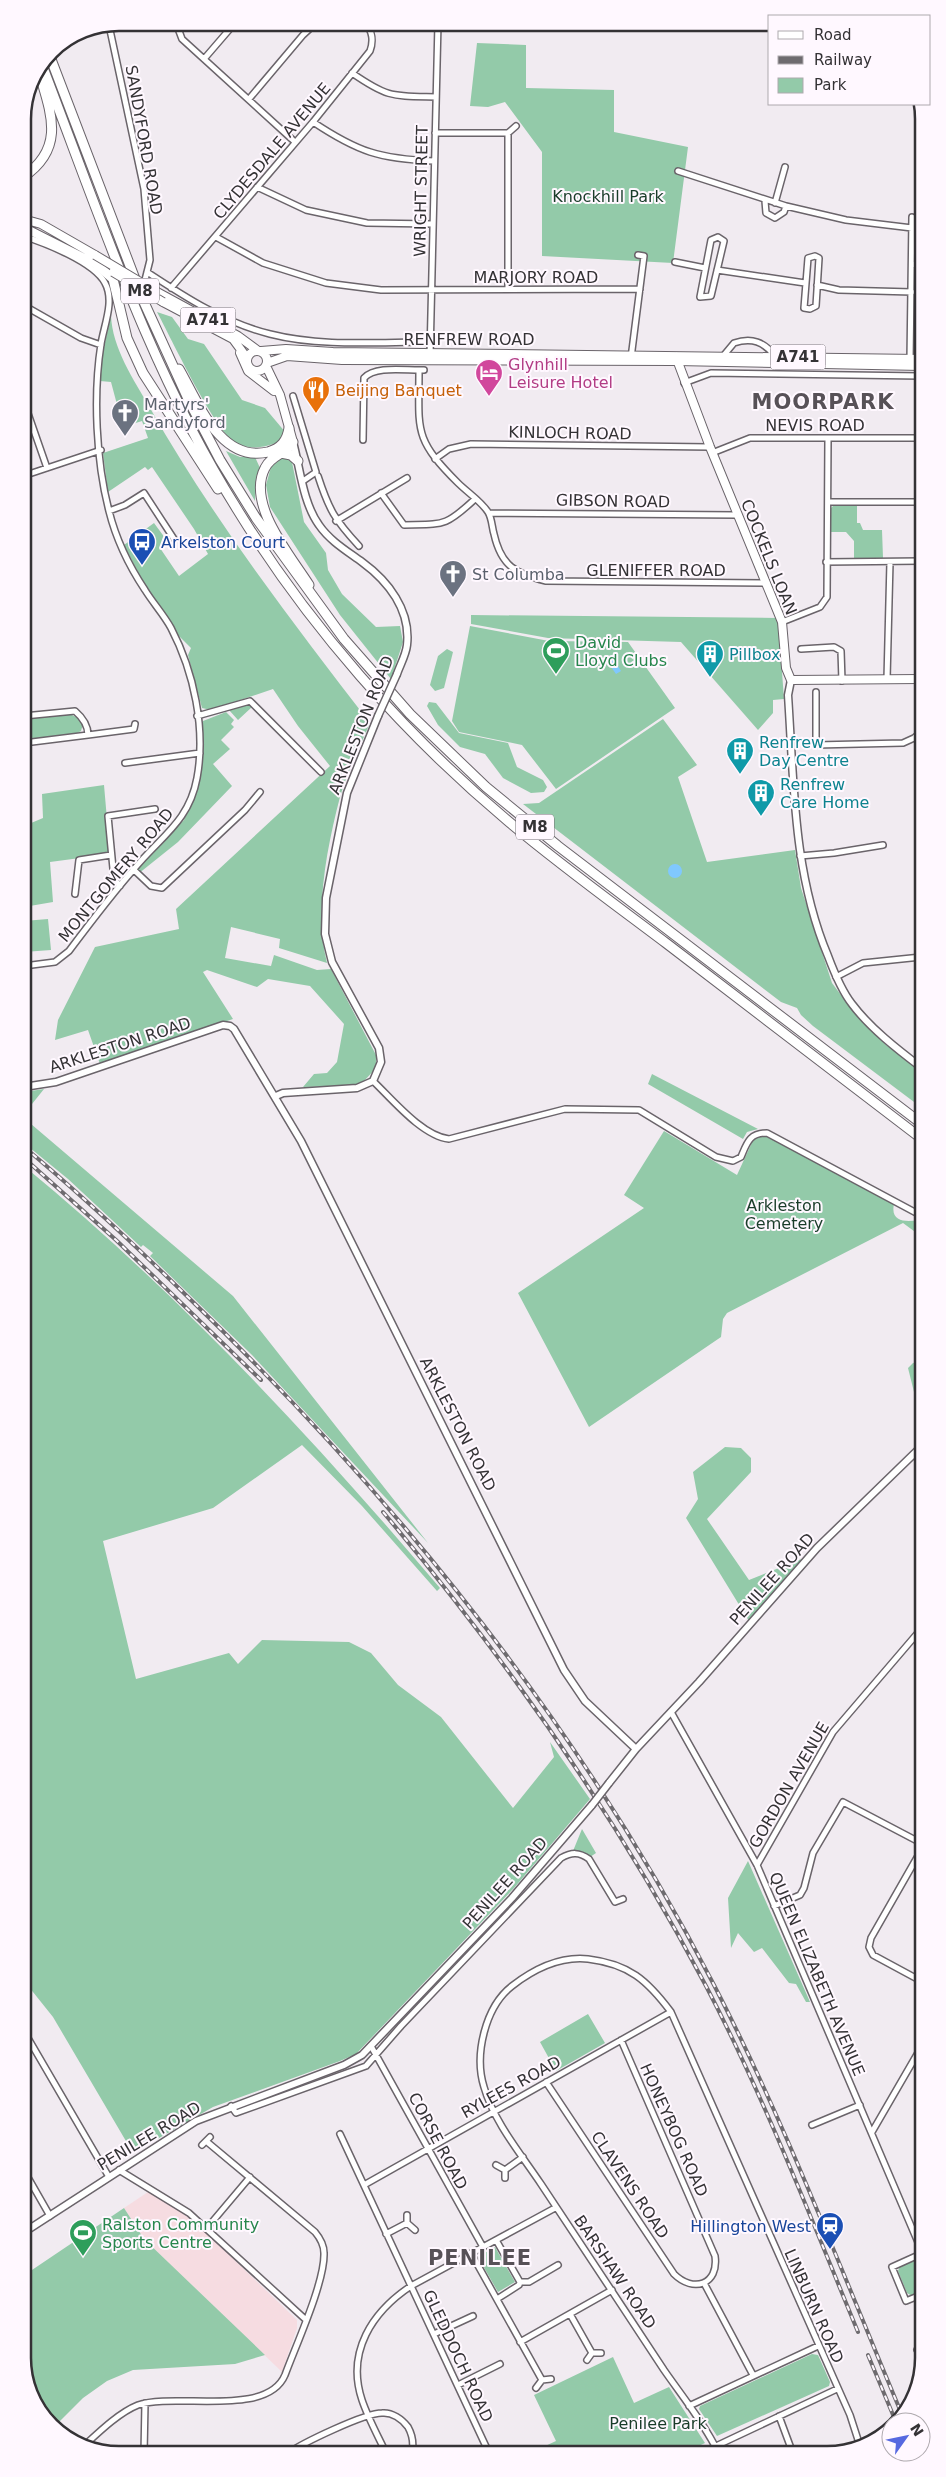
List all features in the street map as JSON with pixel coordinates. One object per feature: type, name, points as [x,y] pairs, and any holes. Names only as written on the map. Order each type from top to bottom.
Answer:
[{"type":"highway","name":"M8","points":[[52,63],[150,316],[193,408],[239,492],[284,560],[344,639],[410,714],[486,787],[558,846],[915,1119]]},
{"type":"highway","name":"M8","points":[[45,72],[150,346],[214,470],[253,535],[330,638],[389,707],[450,769],[506,819],[915,1134]]},
{"type":"highway","points":[[31,169],[44,157],[50,145],[52,133],[50,112],[41,80]]},
{"type":"highway","points":[[95,259],[113,279],[127,338],[143,373],[242,525],[285,580]]},
{"type":"highway","points":[[150,316],[196,399],[225,442],[244,452],[267,452],[276,449],[285,442],[289,428]]},
{"type":"highway","points":[[293,442],[270,460],[263,472],[260,487],[261,503],[290,555],[344,639]]},
{"type":"highway","points":[[281,453],[291,455],[298,461]]},
{"type":"main road","name":"A741","points":[[31,221],[41,224],[113,272],[163,302],[232,339],[247,358]]},
{"type":"main road","name":"A741","points":[[31,231],[95,259],[144,284],[238,336],[259,351]]},
{"type":"main road","name":"A741","points":[[216,331],[235,346],[248,371],[274,391]]},
{"type":"main road","name":"RENFREW ROAD","points":[[259,351],[286,349],[429,356],[676,358]]},
{"type":"main road","points":[[259,351],[266,356],[267,364],[262,370],[256,371],[249,366],[247,358],[251,352],[259,351]]},
{"type":"main road","name":"RENFREW ROAD","points":[[267,364],[287,356],[338,360],[429,356]]},
{"type":"main road","name":"A741","points":[[676,358],[775,356],[910,362],[915,364]]},
{"type":"main road","name":"A741","points":[[676,358],[910,362],[915,360]]},
{"type":"main road","name":"COCKELS LOAN","points":[[676,358],[684,383],[764,583],[782,622],[786,668],[791,680]]},
{"type":"main road","name":"ARKLESTON ROAD","points":[[267,364],[283,406],[293,442]]},
{"type":"main road","name":"ARKLESTON ROAD","points":[[256,371],[267,381],[283,406]]},
{"type":"main road","points":[[791,680],[915,679]]},
{"type":"street","points":[[179,31],[182,38],[295,142]]},
{"type":"street","points":[[204,59],[227,31]]},
{"type":"street","points":[[249,99],[307,31]]},
{"type":"street","name":"CLYDESDALE AVENUE","points":[[171,288],[313,122],[370,51],[372,43],[371,31]]},
{"type":"street","name":"WRIGHT STREET","points":[[429,356],[438,31]]},
{"type":"street","name":"SANDYFORD ROAD","points":[[110,32],[144,189],[150,260],[144,284]]},
{"type":"street","points":[[352,73],[387,95],[436,97]]},
{"type":"street","points":[[313,122],[355,148],[373,154],[392,158],[434,161]]},
{"type":"street","points":[[435,133],[508,133],[516,126]]},
{"type":"street","points":[[508,133],[508,289]]},
{"type":"street","points":[[774,203],[785,167]]},
{"type":"street","points":[[678,171],[786,206],[846,220],[912,228]]},
{"type":"street","points":[[257,187],[315,212],[367,223],[433,224]]},
{"type":"street","points":[[765,200],[766,213],[775,218],[784,212],[786,206]]},
{"type":"street","points":[[910,362],[912,217]]},
{"type":"street","name":"MARJORY ROAD","points":[[216,237],[263,263],[326,283],[381,290],[640,289]]},
{"type":"street","points":[[718,237],[724,241],[717,270],[711,296],[706,298],[700,297],[711,240],[718,237]]},
{"type":"street","name":"MONTGOMERY ROAD","points":[[31,238],[44,242],[94,270],[106,284],[109,305],[101,346],[98,387],[102,475],[109,511],[121,547],[129,563],[171,628],[181,651],[195,695],[200,753],[195,786],[182,818],[133,869],[69,951],[55,962],[31,965]]},
{"type":"street","points":[[631,358],[644,256],[638,256]]},
{"type":"street","points":[[815,256],[819,258],[817,284],[816,306],[810,309],[804,308],[808,258],[815,256]]},
{"type":"street","points":[[676,262],[805,284],[817,284],[838,290],[912,292]]},
{"type":"street","name":"RENFREW ROAD","points":[[147,272],[171,288],[242,325],[284,337],[334,342],[430,342]]},
{"type":"street","points":[[194,312],[198,303]]},
{"type":"street","points":[[31,310],[81,338],[101,346]]},
{"type":"street","points":[[724,356],[734,343],[753,340],[767,346],[775,356]]},
{"type":"street","points":[[363,440],[364,378],[372,372],[421,370],[419,429],[435,459],[488,512]]},
{"type":"street","points":[[684,383],[711,373],[915,376]]},
{"type":"street","points":[[293,396],[316,472],[303,481]]},
{"type":"street","points":[[31,422],[47,468]]},
{"type":"street","name":"NEVIS ROAD","points":[[711,450],[750,438],[915,438]]},
{"type":"street","points":[[782,622],[820,607],[827,597],[828,439]]},
{"type":"street","name":"ARKLESTON ROAD","points":[[293,442],[313,515],[326,534],[369,567],[389,587],[400,604],[406,627],[407,645],[397,674],[347,792],[326,898],[325,934],[332,962],[379,1048],[381,1062],[373,1081]]},
{"type":"street","name":"KINLOCH ROAD","points":[[435,459],[449,449],[471,444],[711,450]]},
{"type":"street","points":[[31,473],[101,450]]},
{"type":"street","points":[[318,476],[326,501],[336,521],[359,546]]},
{"type":"street","points":[[336,521],[407,478]]},
{"type":"street","points":[[109,511],[125,505],[144,493],[174,539]]},
{"type":"street","points":[[381,493],[404,525],[446,523],[454,519],[475,499]]},
{"type":"street","points":[[828,502],[915,502]]},
{"type":"street","name":"GIBSON ROAD","points":[[488,512],[737,515]]},
{"type":"street","name":"GLENIFFER ROAD","points":[[488,512],[497,549],[510,567],[522,576],[546,581],[764,583]]},
{"type":"street","points":[[826,562],[915,561]]},
{"type":"street","points":[[887,679],[890,562]]},
{"type":"street","points":[[801,649],[834,647],[841,651],[842,681]]},
{"type":"street","name":"COCKELS LOAN","points":[[791,680],[788,695],[800,856],[812,913],[836,977],[852,1004],[895,1048],[915,1063]]},
{"type":"street","points":[[816,692],[816,745],[903,743],[915,737]]},
{"type":"street","points":[[197,716],[250,700],[321,772]]},
{"type":"street","points":[[31,715],[75,711],[85,722],[88,735]]},
{"type":"street","points":[[31,742],[134,729],[135,724]]},
{"type":"street","points":[[125,763],[200,753]]},
{"type":"street","points":[[133,869],[151,886],[162,888],[245,810],[260,792]]},
{"type":"street","points":[[120,886],[114,879],[108,816],[155,809]]},
{"type":"street","points":[[800,856],[883,845]]},
{"type":"street","points":[[75,894],[79,860],[112,855]]},
{"type":"street","points":[[836,977],[863,964],[915,957]]},
{"type":"street","name":"ARKLESTON ROAD","points":[[31,1085],[56,1082],[226,1024],[234,1029],[302,1141],[564,1670],[585,1701],[636,1749]]},
{"type":"street","points":[[276,1096],[283,1093],[357,1088],[373,1081],[421,1126],[441,1138],[449,1139],[565,1109],[639,1110],[716,1157],[733,1161],[741,1157],[748,1139],[756,1133],[767,1132],[915,1212]]},
{"type":"street","name":"PENILEE ROAD","points":[[31,2228],[196,2121],[230,2106],[344,2065],[362,2055],[512,1898],[592,1805],[636,1749],[817,1548],[915,1453]]},
{"type":"street","name":"GORDON AVENUE","points":[[757,1865],[833,1732],[915,1636]]},
{"type":"street","name":"QUEEN ELIZABETH AVENUE","points":[[671,1712],[757,1865],[915,2235]]},
{"type":"street","points":[[774,1906],[800,1895],[804,1888],[813,1852],[843,1802],[915,1842]]},
{"type":"street","points":[[230,2106],[236,2113],[366,2066],[561,1858],[569,1854],[583,1854],[589,1859],[616,1902],[623,1899]]},
{"type":"street","points":[[915,1860],[871,1938],[869,1947],[873,1955],[915,1978]]},
{"type":"street","name":"LINBURN ROAD","points":[[494,2112],[484,2087],[480,2054],[490,2017],[508,1989],[528,1974],[551,1963],[580,1958],[612,1962],[649,1985],[671,2012],[850,2415],[858,2440]]},
{"type":"street","name":"RYLEES ROAD","points":[[364,2185],[671,2012]]},
{"type":"street","name":"HONEYBOG ROAD","points":[[621,2040],[716,2256],[713,2276],[704,2283]]},
{"type":"street","points":[[31,2043],[109,2176]]},
{"type":"street","name":"CORSE ROAD","points":[[371,2046],[483,2247]]},
{"type":"street","points":[[872,2132],[915,2058]]},
{"type":"street","name":"CLAVENS ROAD","points":[[546,2082],[674,2274],[687,2284],[696,2286],[704,2283]]},
{"type":"street","points":[[812,2125],[860,2105]]},
{"type":"street","name":"BARSHAW ROAD","points":[[494,2112],[555,2208],[612,2290],[715,2446]]},
{"type":"street","name":"GLEDDOCH ROAD","points":[[340,2134],[486,2446]]},
{"type":"street","points":[[90,2441],[128,2410],[145,2403],[253,2398],[274,2390],[282,2383],[323,2270],[324,2251],[321,2240],[206,2141]]},
{"type":"street","points":[[505,2170],[523,2157]]},
{"type":"street","points":[[496,2165],[505,2170]]},
{"type":"street","points":[[119,2170],[171,2200],[207,2228],[305,2319]]},
{"type":"street","points":[[505,2170],[505,2178]]},
{"type":"street","points":[[207,2228],[250,2177]]},
{"type":"street","points":[[31,2183],[50,2216]]},
{"type":"street","points":[[383,2446],[362,2399],[358,2382],[358,2361],[365,2333],[383,2308],[411,2286],[555,2208]]},
{"type":"street","points":[[407,2215],[407,2223],[415,2230]]},
{"type":"street","points":[[386,2234],[407,2223]]},
{"type":"street","points":[[496,2240],[520,2282]]},
{"type":"street","points":[[471,2253],[542,2380]]},
{"type":"street","points":[[915,2257],[892,2267],[906,2301],[915,2297]]},
{"type":"street","points":[[497,2299],[520,2282],[529,2282],[558,2265]]},
{"type":"street","points":[[704,2283],[753,2375]]},
{"type":"street","points":[[520,2342],[612,2290]]},
{"type":"street","points":[[570,2314],[592,2353]]},
{"type":"street","points":[[434,2334],[473,2316]]},
{"type":"street","points":[[689,2406],[818,2346]]},
{"type":"street","points":[[592,2353],[601,2353]]},
{"type":"street","points":[[587,2360],[592,2353]]},
{"type":"street","points":[[458,2385],[500,2364]]},
{"type":"street","points":[[536,2388],[542,2380],[551,2379]]},
{"type":"street","points":[[723,2446],[779,2416],[837,2389]]},
{"type":"street","points":[[144,2446],[145,2403]]},
{"type":"street","points":[[298,2446],[368,2416],[382,2413],[397,2416],[407,2426],[412,2435],[412,2446]]},
{"type":"street","points":[[779,2416],[790,2446]]},
{"type":"shaded area","points":[[148,2192],[181,2212],[200,2227],[297,2320],[297,2328],[282,2372],[144,2239],[124,2208]]},
{"type":"green space","name":"Knockhill Park","points":[[477,43],[526,45],[526,88],[614,90],[614,132],[688,147],[673,263],[542,256],[542,152],[505,102],[488,107],[470,106]]},
{"type":"green space","points":[[157,312],[172,317],[188,339],[204,344],[242,400],[265,408],[286,433],[283,440],[266,446],[248,447],[236,443],[227,436],[182,362]]},
{"type":"green space","points":[[111,315],[115,340],[125,363],[174,449],[200,490],[254,569],[370,723],[343,788],[335,816],[327,858],[322,901],[322,923],[327,963],[279,948],[280,939],[231,927],[225,958],[271,966],[274,955],[317,970],[331,969],[376,1055],[376,1068],[365,1080],[354,1086],[303,1087],[314,1074],[327,1073],[337,1062],[344,1024],[310,986],[268,979],[257,987],[207,970],[203,972],[233,1019],[100,1064],[88,1030],[55,1040],[58,1020],[95,947],[179,929],[176,909],[330,766],[298,726],[273,689],[211,710],[202,708],[188,655],[191,648],[177,634],[140,576],[124,545],[154,523],[168,542],[160,548],[179,576],[208,554],[194,529],[152,467],[148,470],[145,467],[108,492],[103,453],[148,438],[142,421],[123,427],[111,382],[100,381],[102,356]]},
{"type":"green space","points":[[226,451],[240,457],[255,457],[260,468],[256,477],[255,501]]},
{"type":"green space","points":[[283,457],[292,462],[304,522],[326,553],[328,570],[342,594],[376,627],[400,626],[403,642],[391,679],[340,615],[270,507],[266,485],[271,467]]},
{"type":"green space","points":[[836,503],[857,503],[857,523],[860,523],[863,530],[882,530],[883,558],[854,559],[854,541],[846,532],[830,532],[829,510]]},
{"type":"green space","points":[[471,615],[778,618],[784,699],[773,700],[773,713],[758,730],[681,642],[548,638],[471,624]]},
{"type":"green space","name":"David Lloyd Clubs","points":[[470,626],[549,641],[628,642],[675,708],[556,789],[522,745],[459,732],[452,721]]},
{"type":"green space","points":[[447,649],[453,652],[444,688],[435,691],[430,685],[438,656]]},
{"type":"green space","points":[[429,702],[436,703],[459,733],[508,743],[517,767],[543,780],[547,787],[544,792],[531,793],[503,778],[485,754],[460,747],[438,725],[427,706]]},
{"type":"green space","points":[[247,704],[252,707],[238,720],[229,710]]},
{"type":"green space","points":[[226,712],[234,720],[231,724],[234,727],[221,740],[230,749],[213,764],[232,786],[178,842],[138,874],[134,869],[184,820],[198,784],[203,721]]},
{"type":"green space","points":[[70,714],[82,720],[83,724],[81,731],[74,735],[31,741],[31,719]]},
{"type":"green space","points":[[663,719],[697,765],[678,777],[707,862],[795,850],[801,888],[832,983],[850,1007],[886,1045],[915,1067],[915,1103],[813,1026],[801,1015],[797,1008],[781,1002],[523,804],[539,803]]},
{"type":"green space","points":[[104,785],[110,854],[50,862],[53,902],[31,906],[31,823],[43,818],[42,794]]},
{"type":"green space","points":[[48,919],[51,950],[31,951],[31,920]]},
{"type":"green space","points":[[652,1074],[758,1129],[747,1132],[743,1139],[648,1084]]},
{"type":"green space","points":[[44,1089],[31,1105],[31,1091]]},
{"type":"green space","points":[[31,1124],[233,1296],[428,1543],[252,1355],[150,1256],[153,1253],[143,1245],[141,1247],[68,1179],[31,1149]]},
{"type":"green space","name":"Arkleston Cemetery","points":[[664,1131],[737,1175],[754,1138],[765,1136],[842,1174],[894,1204],[893,1210],[897,1218],[904,1221],[915,1220],[915,1232],[903,1223],[727,1313],[723,1319],[721,1337],[589,1427],[518,1293],[644,1208],[624,1195]]},
{"type":"green space","points":[[31,1172],[81,1214],[189,1315],[343,1476],[440,1588],[437,1591],[362,1506],[302,1445],[213,1508],[103,1541],[136,1679],[229,1653],[238,1664],[262,1640],[349,1642],[371,1653],[398,1685],[441,1717],[513,1808],[554,1757],[550,1742],[590,1799],[514,1888],[356,2054],[213,2107],[133,2153],[53,2017],[31,1990]]},
{"type":"green space","points":[[915,1362],[915,1393],[908,1368]]},
{"type":"green space","points":[[725,1447],[741,1448],[751,1458],[751,1472],[707,1519],[749,1580],[804,1558],[749,1621],[686,1518],[698,1499],[693,1472]]},
{"type":"green space","points":[[582,1829],[596,1853],[590,1857],[585,1853],[573,1851]]},
{"type":"green space","points":[[748,1861],[810,2002],[806,2002],[796,1984],[789,1983],[762,1948],[754,1952],[738,1933],[731,1948],[728,1898]]},
{"type":"green space","points":[[588,2014],[605,2043],[556,2071],[540,2042]]},
{"type":"green space","points":[[124,2208],[144,2239],[265,2355],[235,2364],[133,2370],[107,2381],[83,2398],[59,2422],[40,2396],[33,2375],[31,2363],[31,2271]]},
{"type":"green space","points":[[495,2247],[515,2282],[498,2292],[478,2257]]},
{"type":"green space","points":[[915,2260],[915,2295],[912,2296],[907,2293],[898,2271],[900,2266]]},
{"type":"green space","points":[[812,2354],[818,2355],[830,2382],[829,2386],[717,2436],[699,2409],[700,2406]]},
{"type":"green space","name":"Penilee Park","points":[[613,2357],[634,2403],[669,2387],[705,2443],[699,2446],[545,2446],[556,2441],[534,2395]]},
{"type":"water","points":[[613,658],[621,671],[616,674],[607,661]]},
{"type":"water","points":[[675,864],[680,866],[682,871],[680,876],[675,878],[670,876],[668,871],[670,866]]},
{"type":"railway","points":[[31,1153],[89,1203],[172,1281],[268,1377],[342,1456],[413,1538],[481,1622],[545,1709],[606,1798],[662,1890],[714,1985],[765,2091],[813,2199],[899,2407]]},
{"type":"railway","points":[[31,1164],[116,1240],[261,1380]]},
{"type":"railway","points":[[383,1512],[429,1567],[516,1681],[597,1800],[671,1923],[706,1986],[747,2071],[786,2157],[858,2332]]},
{"type":"railway","points":[[868,2355],[892,2412]]},
{"type":"place","name":"Glynhill Leisure Hotel","points":[[489,397]]},
{"type":"place","name":"Beijing Banquet","points":[[316,414]]},
{"type":"place","name":"Martyrs' Sandyford","points":[[125,437]]},
{"type":"place","name":"Arkelston Court","points":[[142,566]]},
{"type":"place","name":"St Columba","points":[[453,598]]},
{"type":"place","name":"David Lloyd Clubs","points":[[556,675]]},
{"type":"place","name":"Pillbox","points":[[710,678]]},
{"type":"place","name":"Renfrew Day Centre","points":[[740,775]]},
{"type":"place","name":"Renfrew Care Home","points":[[761,817]]},
{"type":"place","name":"Hillington West","points":[[830,2250]]},
{"type":"place","name":"Ralston Community Sports Centre","points":[[83,2257]]},
{"type":"district","name":"MOORPARK","points":[[823,402]]},
{"type":"district","name":"PENILEE","points":[[480,2258]]}]
